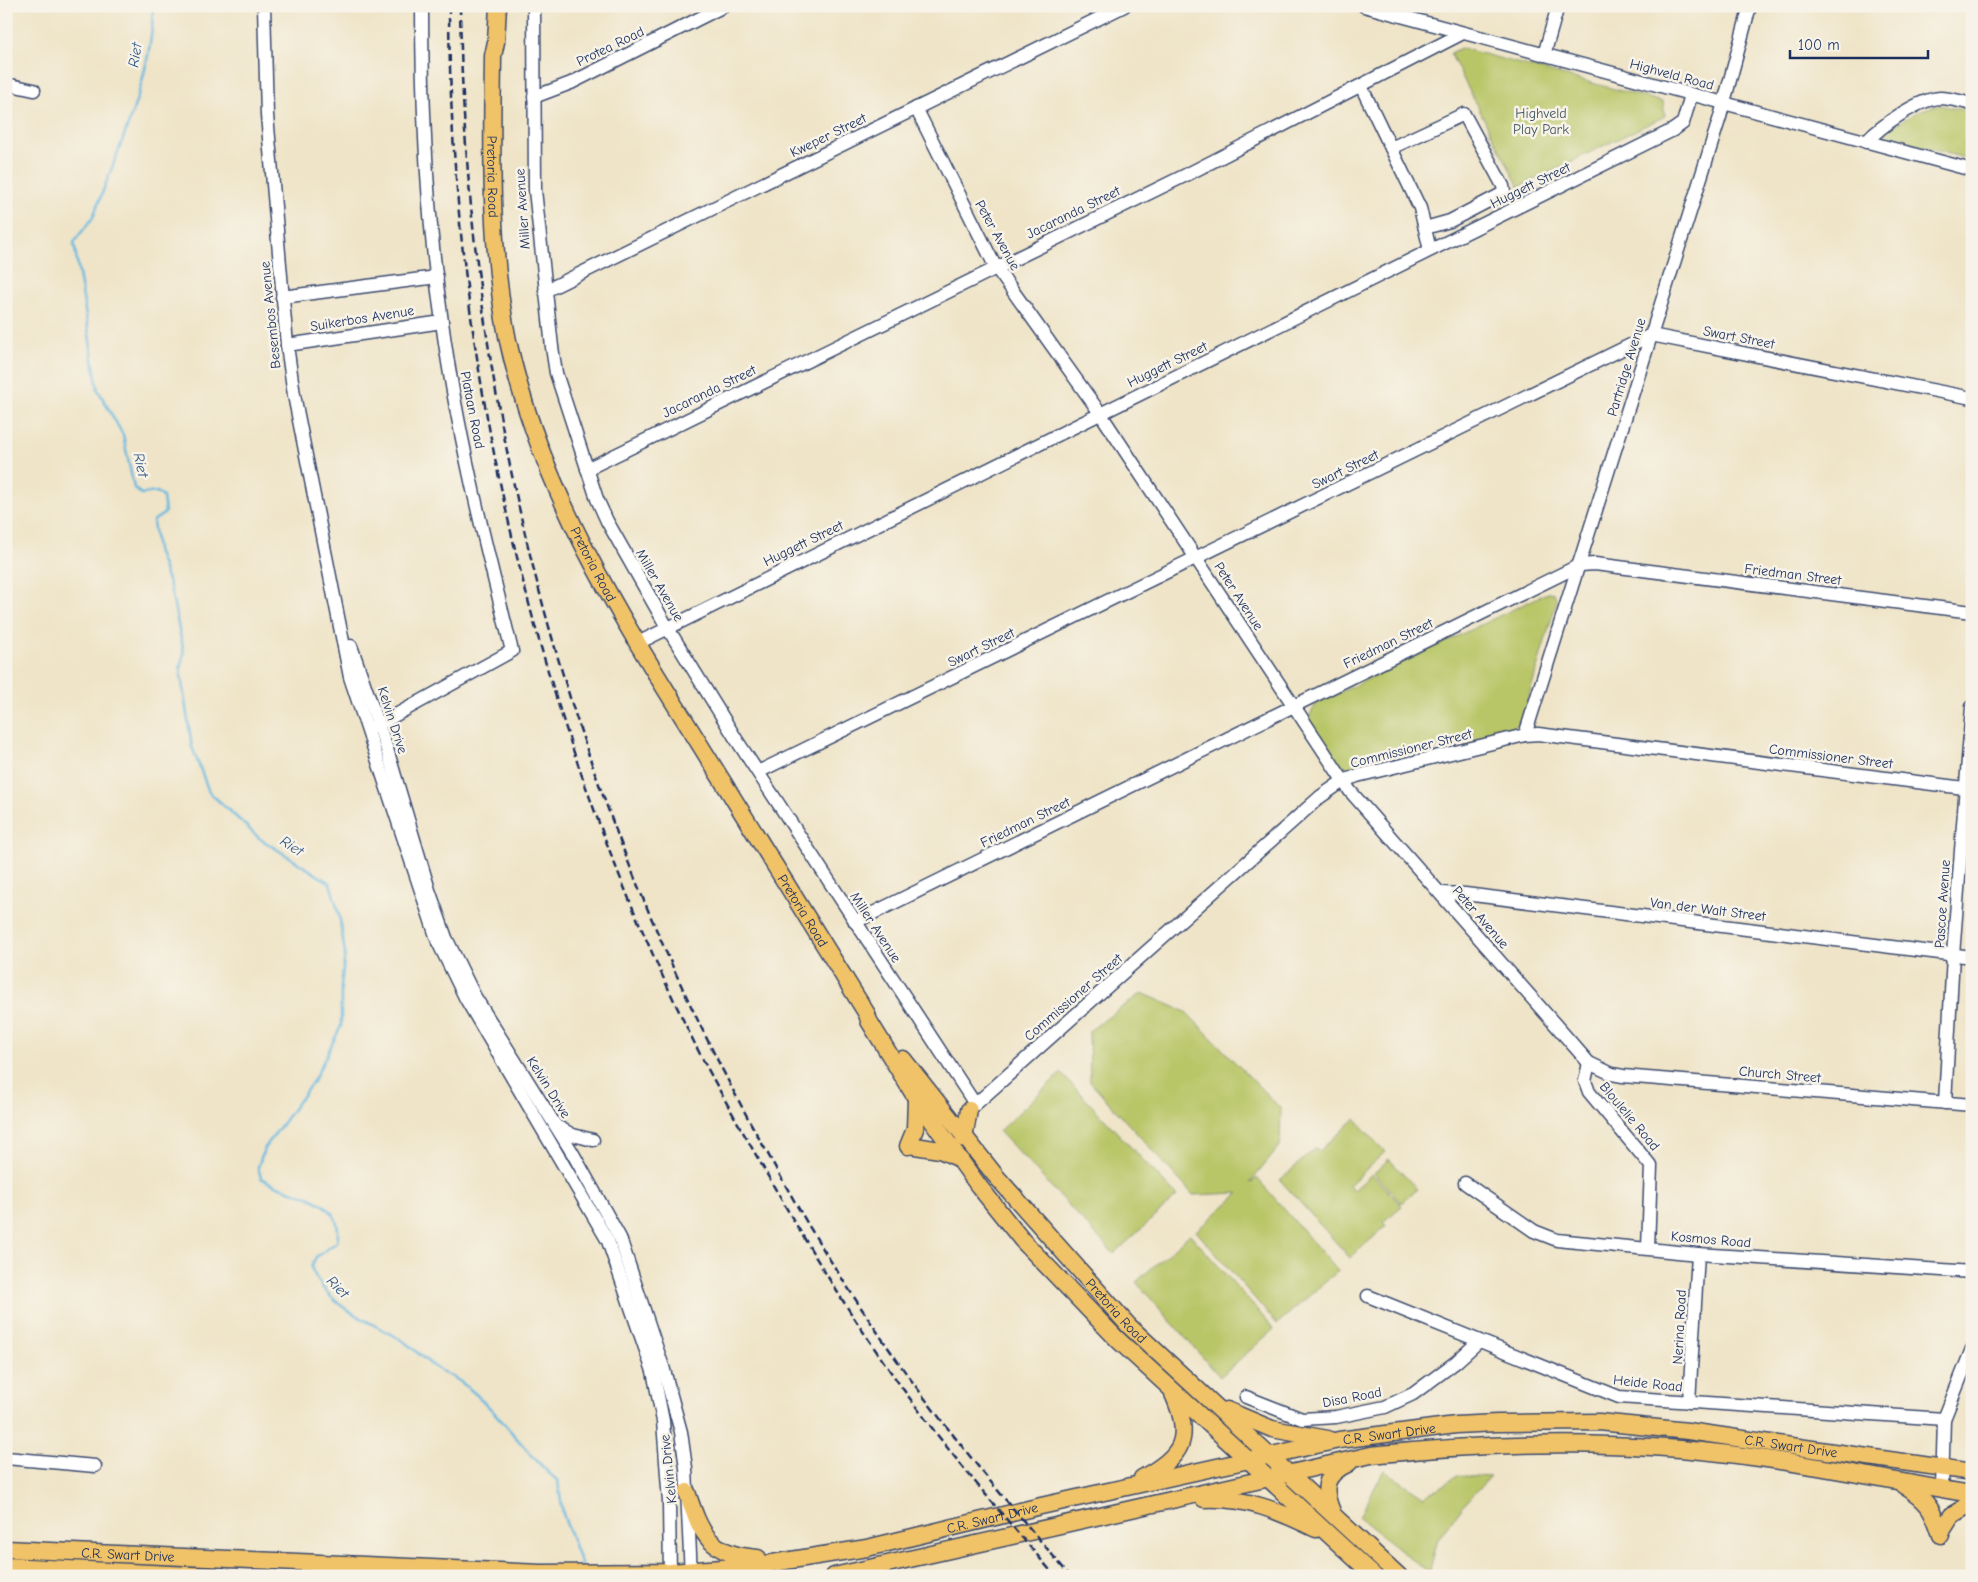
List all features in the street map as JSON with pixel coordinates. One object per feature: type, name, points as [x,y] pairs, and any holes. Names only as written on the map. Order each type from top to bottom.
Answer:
[{"type":"main road","name":"Pretoria Road","points":[[489,6],[488,41],[493,56]]},
{"type":"main road","name":"Pretoria Road","points":[[498,6],[496,42],[493,56],[492,172],[494,226],[499,279],[508,339],[533,428],[564,508],[599,579],[636,644],[867,1014],[873,1028],[916,1098],[947,1128],[964,1139],[1129,1326],[1399,1576]]},
{"type":"main road","name":"Pretoria Road","points":[[867,1014],[873,1018],[947,1128],[958,1158],[1022,1240],[1117,1339],[1247,1460],[1334,1537],[1374,1576]]},
{"type":"main road","points":[[916,1098],[915,1129],[909,1145],[940,1150],[958,1158]]},
{"type":"main road","points":[[964,1139],[964,1126],[972,1107]]},
{"type":"main road","points":[[1127,1486],[1169,1461],[1180,1445],[1182,1439],[1182,1414],[1170,1388]]},
{"type":"main road","points":[[1216,1405],[1272,1429],[1339,1440]]},
{"type":"main road","name":"C.R. Swart Drive","points":[[6,1549],[542,1573],[690,1573],[804,1560],[867,1548],[1127,1486],[1267,1455],[1339,1440],[1456,1425],[1599,1422],[1688,1430],[1972,1472]]},
{"type":"main road","name":"C.R. Swart Drive","points":[[834,1576],[1371,1454],[1456,1446],[1543,1443],[1680,1449],[1972,1494]]},
{"type":"main road","points":[[1334,1516],[1326,1493],[1330,1476],[1340,1468],[1371,1454]]},
{"type":"main road","points":[[1897,1482],[1927,1502],[1934,1513],[1942,1533],[1952,1515],[1972,1504]]},
{"type":"main road","points":[[687,1492],[698,1526],[708,1540],[717,1548],[738,1556],[804,1560]]},
{"type":"main road","points":[[1166,1501],[1241,1500],[1268,1506],[1334,1537]]},
{"type":"main road","name":"C.R. Swart Drive","points":[[6,1566],[24,1571],[212,1576]]},
{"type":"street","name":"Besembos Avenue","points":[[264,6],[267,115],[287,345],[294,395],[341,620]]},
{"type":"street","name":"Plataan Road","points":[[373,728],[512,651],[483,535],[452,382],[442,322],[436,277],[422,86],[422,6]]},
{"type":"street","name":"Miller Avenue","points":[[534,6],[535,190],[555,367],[587,469],[607,521],[666,627],[972,1107]]},
{"type":"street","name":"Protea Road","points":[[534,97],[571,82],[724,6]]},
{"type":"street","name":"Kweper Street","points":[[545,291],[1124,6]]},
{"type":"street","name":"Highveld Road","points":[[1364,6],[1972,170]]},
{"type":"street","points":[[1544,55],[1558,6]]},
{"type":"street","name":"Partridge Avenue","points":[[1525,735],[1724,104],[1750,6]]},
{"type":"street","name":"Jacaranda Street","points":[[587,469],[995,266],[1188,174],[1463,33]]},
{"type":"street","points":[[6,84],[34,90]]},
{"type":"street","points":[[1361,86],[1420,208],[1430,250]]},
{"type":"street","name":"Huggett Street","points":[[636,644],[666,627],[1673,130],[1683,122],[1691,95]]},
{"type":"street","points":[[1866,142],[1888,122],[1933,99],[1946,98],[1972,104]]},
{"type":"street","name":"Peter Avenue","points":[[916,108],[995,266],[1100,413],[1343,780],[1589,1063]]},
{"type":"street","points":[[1391,148],[1464,114],[1503,186],[1504,192],[1500,195],[1450,221],[1425,228]]},
{"type":"street","points":[[282,297],[436,277]]},
{"type":"street","name":"Suikerbos Avenue","points":[[287,345],[442,322]]},
{"type":"street","name":"Swart Street","points":[[758,772],[1197,559],[1651,335],[1972,398]]},
{"type":"street","name":"Friedman Street","points":[[855,922],[1580,565],[1595,564],[1972,612]]},
{"type":"street","name":"Kelvin Drive","points":[[341,620],[350,677],[373,728],[446,938],[475,997],[556,1125],[620,1238],[664,1370],[681,1432],[687,1492],[690,1573]]},
{"type":"street","name":"Pascoe Avenue","points":[[1945,1103],[1953,955],[1969,788],[1972,707]]},
{"type":"street","name":"Kelvin Drive","points":[[373,728],[438,942],[466,999],[608,1241],[653,1371],[663,1421],[669,1502],[670,1574]]},
{"type":"street","name":"Commissioner Street","points":[[947,1128],[1320,797],[1343,780],[1525,735],[1554,736],[1969,788]]},
{"type":"street","name":"Van der Walt Street","points":[[1440,893],[1465,894],[1972,957]]},
{"type":"street","name":"Church Street","points":[[1589,1063],[1612,1074],[1623,1076],[1972,1105]]},
{"type":"street","name":"Bloulelie Road","points":[[1589,1063],[1585,1081],[1589,1092],[1651,1166],[1648,1248]]},
{"type":"street","points":[[556,1125],[573,1135],[593,1140]]},
{"type":"street","name":"Kosmos Road","points":[[1465,1182],[1545,1237],[1698,1254],[1972,1272]]},
{"type":"street","name":"Nerina Road","points":[[1689,1402],[1698,1254]]},
{"type":"street","name":"Heide Road","points":[[1368,1296],[1619,1398],[1944,1419]]},
{"type":"street","name":"Disa Road","points":[[1246,1397],[1302,1420],[1336,1417],[1386,1408],[1413,1394],[1456,1362],[1478,1342]]},
{"type":"street","points":[[1942,1489],[1944,1419],[1972,1349]]},
{"type":"street","points":[[6,1458],[95,1466]]},
{"type":"green space","name":"Highveld Play Park","points":[[1461,48],[1663,102],[1665,116],[1519,187],[1450,53]]},
{"type":"green space","points":[[1940,105],[1972,112],[1972,160],[1886,137],[1886,131],[1905,119],[1926,108]]},
{"type":"green space","points":[[1549,592],[1554,593],[1557,600],[1523,716],[1517,725],[1508,732],[1352,768],[1341,767],[1310,724],[1309,717],[1316,704]]},
{"type":"green space","points":[[1142,993],[1186,1012],[1281,1109],[1280,1146],[1250,1183],[1257,1178],[1338,1271],[1277,1324],[1196,1231],[1239,1193],[1193,1195],[1090,1082],[1089,1031]]},
{"type":"green space","points":[[1061,1073],[1177,1196],[1114,1254],[999,1131]]},
{"type":"green space","points":[[1355,1119],[1385,1152],[1349,1185],[1354,1190],[1372,1174],[1402,1206],[1383,1222],[1386,1226],[1350,1258],[1280,1180],[1316,1148],[1319,1151]]},
{"type":"green space","points":[[1389,1159],[1417,1189],[1401,1203],[1374,1173]]},
{"type":"green space","points":[[1190,1234],[1274,1329],[1220,1377],[1136,1282]]},
{"type":"green space","points":[[1384,1470],[1424,1497],[1459,1475],[1490,1477],[1461,1508],[1438,1539],[1429,1573],[1359,1517]]},
{"type":"waterway","name":"Riet","points":[[153,6],[147,60],[133,112],[94,215],[74,243],[98,390],[123,435],[134,488],[141,494],[157,492],[163,497],[165,513],[153,521],[157,550],[170,586],[184,653],[180,669],[192,747],[209,792],[259,838],[330,883],[339,914],[345,953],[341,985],[341,1026],[314,1080],[264,1149],[258,1167],[261,1178],[313,1199],[333,1215],[338,1226],[337,1242],[316,1257],[311,1267],[327,1293],[350,1312],[412,1347],[432,1365],[459,1381],[475,1394],[545,1470],[558,1481],[563,1514],[582,1567]]},
{"type":"railway","points":[[449,6],[453,142],[466,277],[486,412],[514,546],[550,677],[593,807],[643,933],[701,1056],[801,1232],[859,1326],[923,1416],[971,1477],[1055,1576]]},
{"type":"railway","points":[[460,6],[467,155],[482,302],[506,448],[540,592],[581,733],[632,872],[692,1007],[760,1140],[816,1238],[871,1323],[920,1392],[982,1472],[1070,1576]]}]
